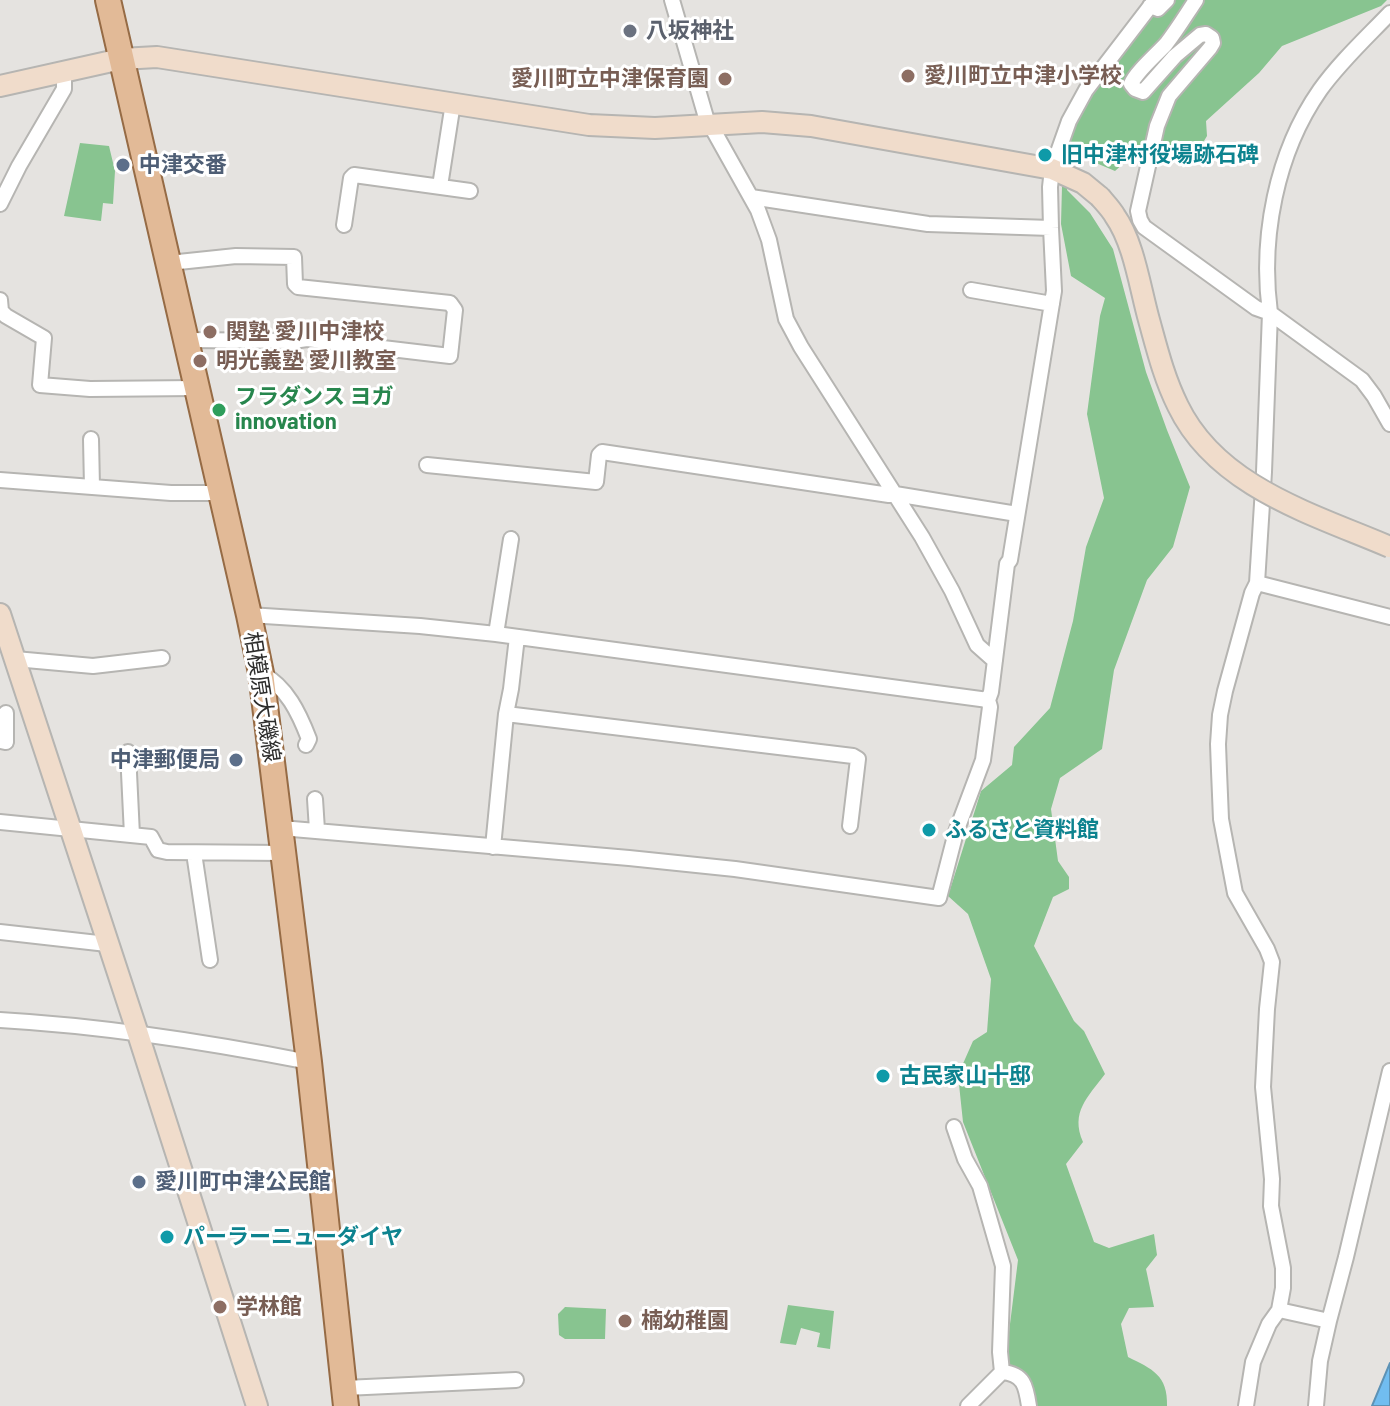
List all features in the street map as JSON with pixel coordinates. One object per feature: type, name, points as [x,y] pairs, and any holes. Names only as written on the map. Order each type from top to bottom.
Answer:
[{"type":"main road","name":"相模原大磯線","points":[[108,0],[261,673],[309,1062],[345,1397]]},
{"type":"street","points":[[672,0],[707,121],[751,197],[769,240],[786,319],[952,591],[977,645],[995,661]]},
{"type":"street","points":[[281,828],[735,869],[939,898],[956,832],[983,760],[1007,564],[1054,291],[1052,169],[1069,121],[1086,90],[1152,3],[1158,9],[1167,0]]},
{"type":"street","points":[[1196,0],[1168,41],[1131,84],[1143,92],[1175,56],[1200,35],[1206,34],[1212,38],[1210,48],[1169,96],[1157,126],[1138,211],[1140,220],[1144,227],[1165,243],[1256,308],[1270,313],[1362,380],[1390,424]]},
{"type":"street","points":[[1246,1406],[1253,1362],[1269,1324],[1279,1310],[1283,1288],[1283,1268],[1271,1206],[1272,1179],[1263,1087],[1272,962],[1235,893],[1221,819],[1219,730],[1225,691],[1257,583],[1270,313],[1267,292],[1268,231],[1289,150],[1301,122],[1319,91],[1347,56],[1390,13]]},
{"type":"street","points":[[0,86],[121,59],[157,57],[604,126],[655,128],[762,122],[811,126],[1052,169],[1083,183],[1117,217],[1130,247],[1161,364],[1178,407],[1194,434],[1216,458],[1255,486],[1390,547]]},
{"type":"street","points":[[0,204],[64,89],[64,72]]},
{"type":"street","points":[[440,186],[453,103]]},
{"type":"street","points":[[344,225],[354,175],[470,191]]},
{"type":"street","points":[[751,197],[928,224],[1051,228]]},
{"type":"street","points":[[169,263],[236,256],[294,257],[295,284],[298,287],[450,303],[455,310],[450,356],[307,339],[186,340]]},
{"type":"street","points":[[978,294],[1052,304]]},
{"type":"street","points":[[0,300],[1,311],[6,316],[44,338],[40,385],[90,389],[196,388]]},
{"type":"street","points":[[91,439],[92,487]]},
{"type":"street","points":[[427,465],[596,482],[602,452],[1017,514]]},
{"type":"street","points":[[0,480],[171,493],[221,493]]},
{"type":"street","points":[[496,634],[511,539]]},
{"type":"street","points":[[1257,583],[1390,617]]},
{"type":"street","points":[[0,614],[257,1406]]},
{"type":"street","points":[[249,615],[496,634],[988,700]]},
{"type":"street","points":[[493,847],[517,637]]},
{"type":"street","points":[[15,659],[93,666],[162,658]]},
{"type":"street","points":[[261,673],[279,687],[300,715],[309,739],[306,745]]},
{"type":"street","points":[[0,741],[6,742],[6,713]]},
{"type":"street","points":[[506,714],[853,756],[858,759],[850,826]]},
{"type":"street","points":[[124,760],[132,835]]},
{"type":"street","points":[[315,799],[317,830]]},
{"type":"street","points":[[0,822],[151,837],[158,850],[284,853]]},
{"type":"street","points":[[194,853],[210,960]]},
{"type":"street","points":[[0,932],[107,944]]},
{"type":"street","points":[[0,1020],[138,1034],[309,1062]]},
{"type":"street","points":[[1316,1406],[1320,1361],[1390,1071]]},
{"type":"street","points":[[954,1127],[965,1159],[980,1186],[1003,1266],[1002,1372]]},
{"type":"street","points":[[1279,1310],[1329,1321]]},
{"type":"street","points":[[968,1406],[1002,1372],[1015,1373],[1022,1380],[1029,1406]]},
{"type":"street","points":[[345,1397],[516,1380]]},
{"type":"green space","points":[[1164,0],[1387,0],[1381,6],[1282,46],[1259,73],[1206,121],[1207,136],[1190,164],[1181,160],[1158,162],[1134,154],[1115,171],[1070,152],[1067,190],[1090,213],[1113,249],[1146,372],[1190,487],[1173,547],[1147,580],[1114,670],[1102,749],[1060,778],[1051,809],[1058,861],[1069,877],[1069,889],[1053,897],[1034,946],[1074,1021],[1084,1031],[1105,1074],[1083,1105],[1079,1122],[1083,1142],[1066,1164],[1094,1242],[1109,1248],[1154,1234],[1157,1255],[1146,1269],[1154,1307],[1129,1308],[1121,1324],[1128,1357],[1157,1374],[1165,1387],[1167,1406],[1037,1406],[1035,1395],[1004,1372],[1018,1260],[963,1122],[958,1075],[973,1041],[987,1032],[991,979],[968,914],[948,896],[981,791],[1012,765],[1014,747],[1050,708],[1073,621],[1086,547],[1104,498],[1087,414],[1105,298],[1071,276],[1061,224],[1063,149],[1092,92]]},
{"type":"green space","points":[[80,143],[109,146],[115,171],[113,204],[103,203],[101,221],[64,216]]},
{"type":"green space","points":[[788,1305],[834,1311],[830,1349],[817,1347],[820,1333],[801,1328],[796,1345],[780,1343]]},
{"type":"green space","points":[[565,1307],[606,1309],[605,1339],[565,1339],[559,1335],[558,1314]]},
{"type":"water","points":[[1390,1363],[1390,1406],[1372,1406]]},
{"type":"place","name":"八坂神社","points":[[630,31]]},
{"type":"place","name":"愛川町立中津小学校","points":[[908,76]]},
{"type":"place","name":"愛川町立中津保育園","points":[[725,79]]},
{"type":"place","name":"旧中津村役場跡石碑","points":[[1045,155]]},
{"type":"place","name":"中津交番","points":[[123,165]]},
{"type":"place","name":"関塾 愛川中津校","points":[[210,332]]},
{"type":"place","name":"明光義塾 愛川教室","points":[[200,361]]},
{"type":"place","name":"フラダンス ヨガ innovation","points":[[219,410]]},
{"type":"place","name":"中津郵便局","points":[[236,760]]},
{"type":"place","name":"ふるさと資料館","points":[[929,830]]},
{"type":"place","name":"古民家山十邸","points":[[883,1076]]},
{"type":"place","name":"愛川町中津公民館","points":[[139,1182]]},
{"type":"place","name":"パーラーニューダイヤ","points":[[167,1237]]},
{"type":"place","name":"学林館","points":[[220,1307]]},
{"type":"place","name":"楠幼稚園","points":[[625,1321]]}]
